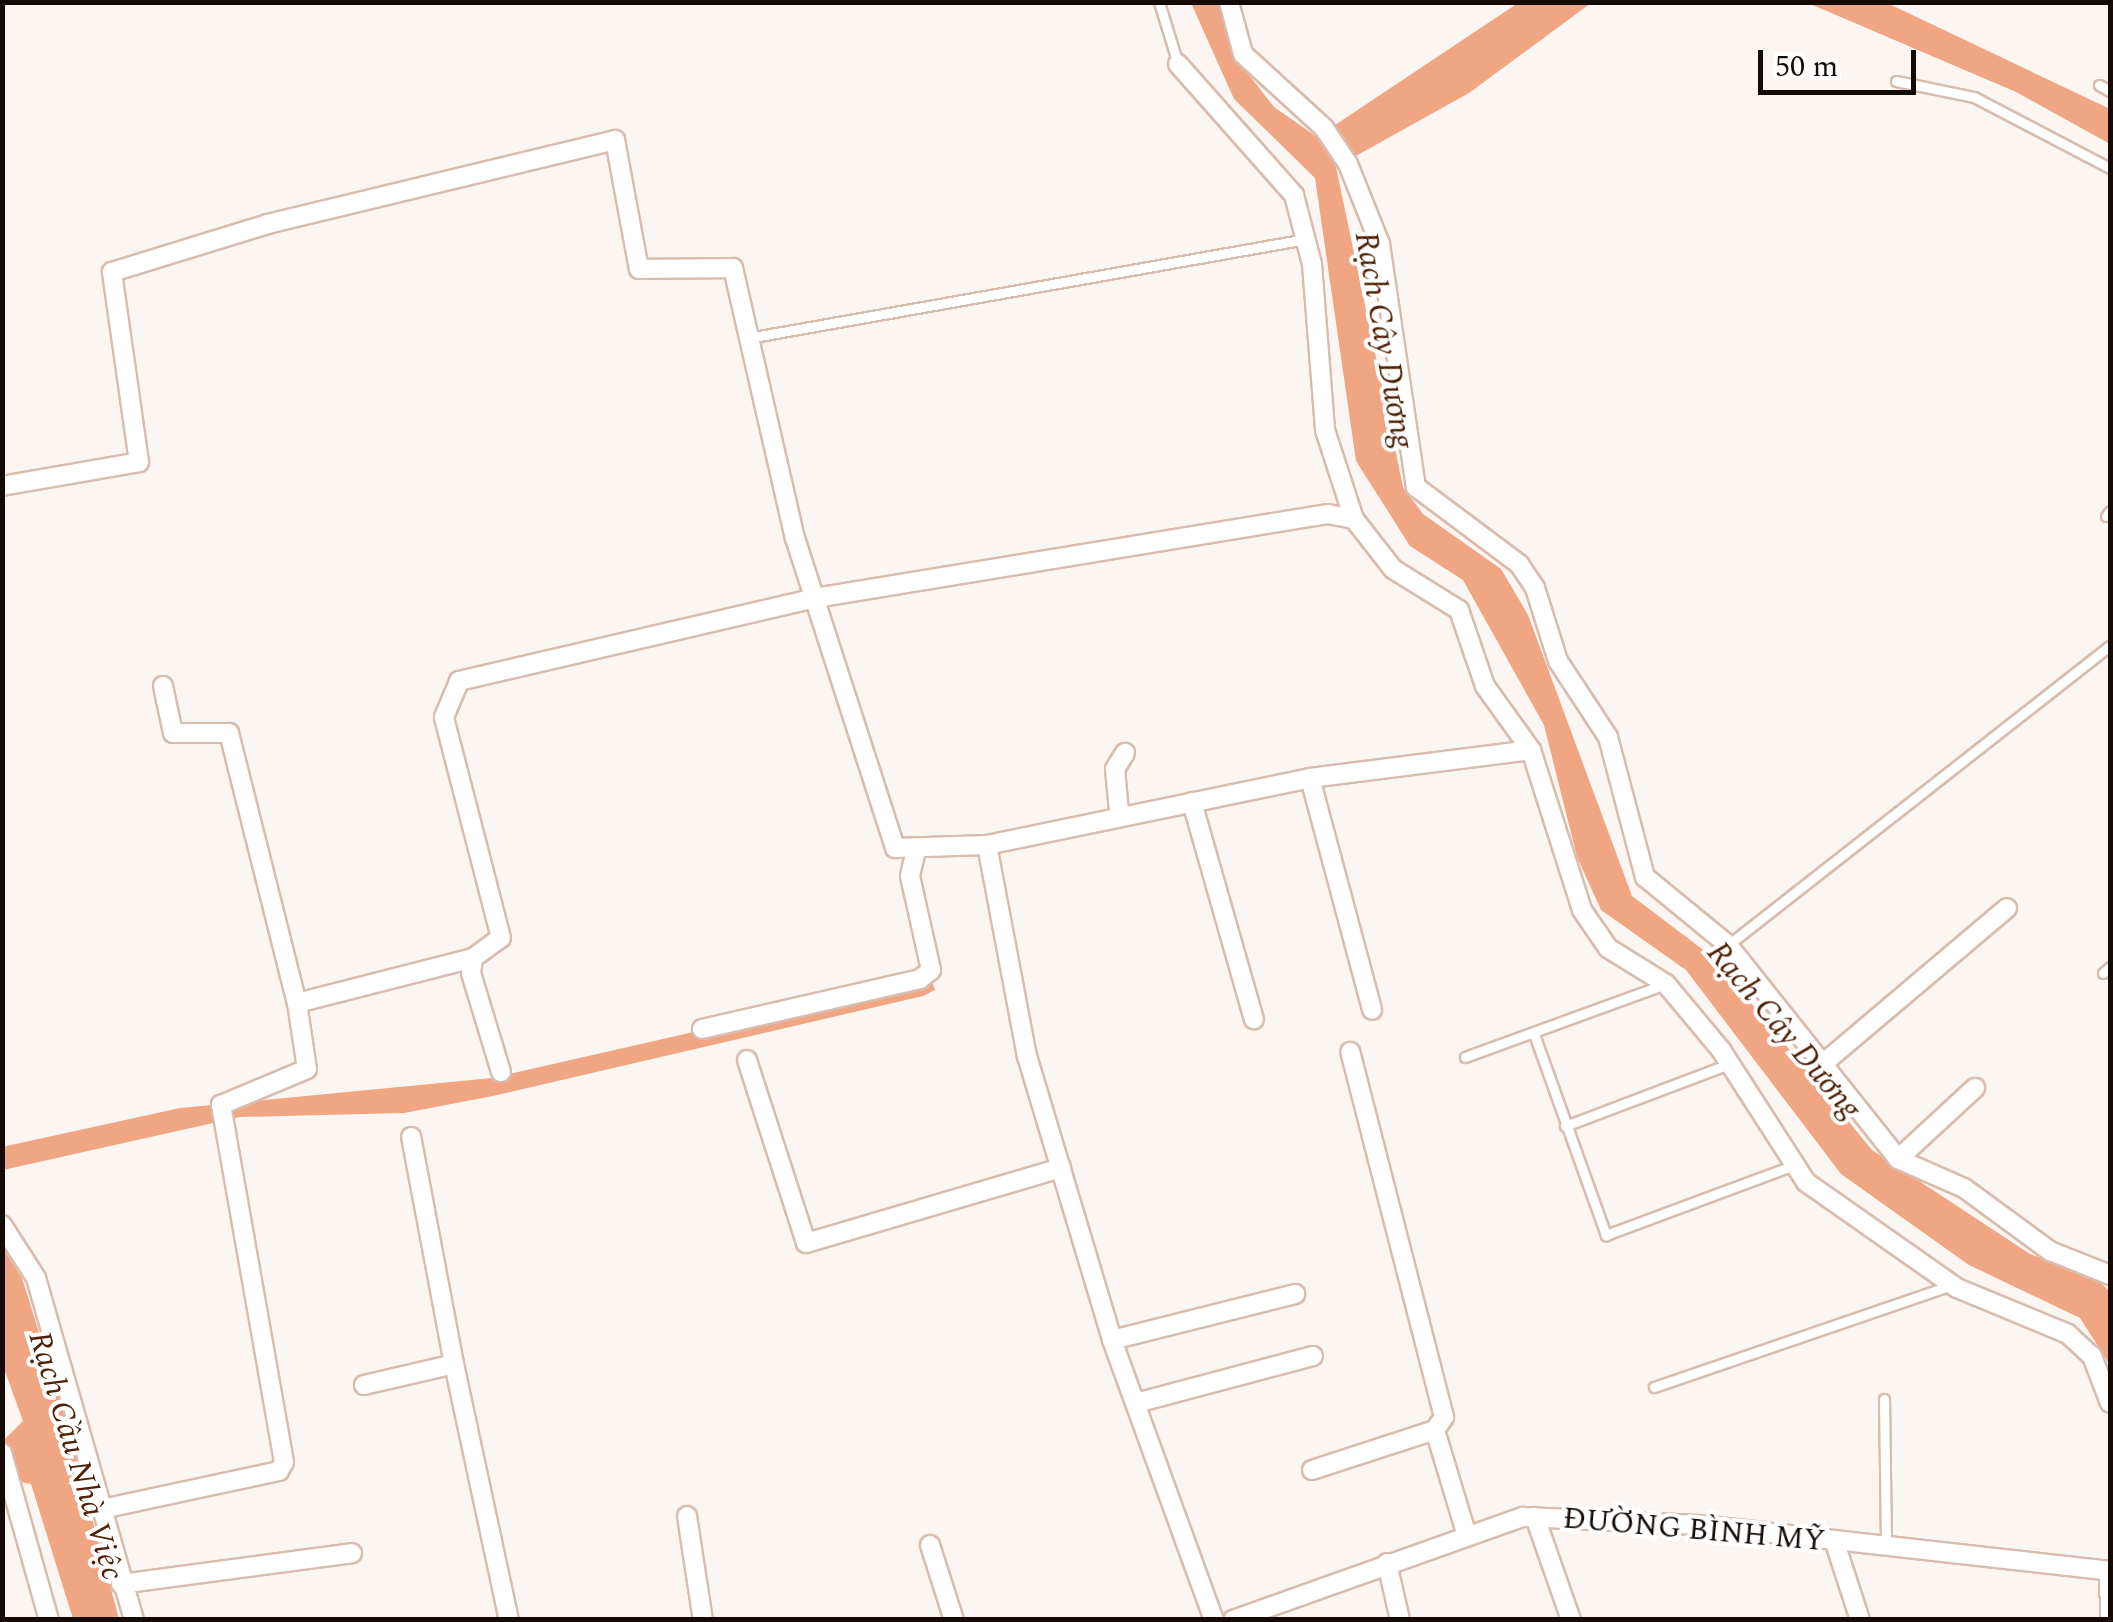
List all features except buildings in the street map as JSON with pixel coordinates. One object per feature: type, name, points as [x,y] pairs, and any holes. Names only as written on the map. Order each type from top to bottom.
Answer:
[{"type":"street","points":[[1228,2],[1258,74],[1324,128],[1348,164],[1380,244],[1416,487],[1519,564],[1535,588],[1558,662],[1608,737],[1644,876],[1728,945],[1819,1066],[1898,1159],[1964,1188],[2050,1252],[2110,1276]]},
{"type":"street","points":[[1178,64],[1226,125],[1272,162],[1294,195],[1306,239],[1325,430],[1354,520],[1393,569],[1459,610],[1485,686],[1530,750],[1582,910],[1608,948],[1666,984],[1729,1064],[1794,1165],[1952,1285],[2068,1334],[2092,1356],[2110,1403]]},
{"type":"street","points":[[2,486],[139,462],[112,272],[610,140],[621,149],[639,270],[729,264],[815,598],[895,848],[916,854],[988,846],[1119,812],[1310,778],[1530,750]]},
{"type":"street","points":[[297,1004],[472,958],[501,938],[444,717],[460,681],[815,598],[1286,518],[1354,520]]},
{"type":"street","points":[[102,1510],[279,1471],[284,1462],[221,1104],[307,1069],[297,1004],[229,732],[173,732],[163,686]]},
{"type":"street","points":[[1119,812],[1114,769],[1125,753]]},
{"type":"street","points":[[1310,778],[1372,1010]]},
{"type":"street","points":[[1192,802],[1254,1019]]},
{"type":"street","points":[[988,846],[1027,1056],[1112,1340],[1214,1620]]},
{"type":"street","points":[[702,1029],[920,980],[931,970],[910,876],[916,854]]},
{"type":"street","points":[[1819,1066],[2007,908]]},
{"type":"street","points":[[472,958],[501,1072]]},
{"type":"street","points":[[1312,1470],[1435,1430],[1444,1418],[1438,1375],[1350,1052]]},
{"type":"street","points":[[746,1060],[806,1243],[1061,1168]]},
{"type":"street","points":[[1898,1159],[1976,1088]]},
{"type":"street","points":[[411,1137],[509,1620]]},
{"type":"street","points":[[2,1225],[36,1278],[134,1620]]},
{"type":"street","points":[[1112,1340],[1295,1294]]},
{"type":"street","points":[[1136,1403],[1313,1356]]},
{"type":"street","points":[[364,1385],[454,1364]]},
{"type":"street","points":[[1435,1430],[1467,1536]]},
{"type":"street","points":[[2,1452],[8,1485],[49,1620]]},
{"type":"street","points":[[687,1516],[703,1620]]},
{"type":"street","points":[[1535,1517],[1571,1620]]},
{"type":"street","name":"ĐƯỜNG BÌNH MỸ","points":[[1233,1620],[1282,1611],[1387,1563],[1535,1517],[2110,1571]]},
{"type":"street","points":[[1835,1543],[1860,1620]]},
{"type":"street","points":[[930,1545],[954,1620]]},
{"type":"street","points":[[122,1584],[352,1553]]},
{"type":"street","points":[[1387,1563],[1400,1620]]},
{"type":"street","points":[[2110,1571],[2110,1618]]},
{"type":"lane","points":[[1159,2],[1178,64]]},
{"type":"lane","points":[[1896,82],[1974,97],[2110,168]]},
{"type":"lane","points":[[2099,85],[2110,92]]},
{"type":"lane","points":[[748,338],[1306,239]]},
{"type":"lane","points":[[1728,945],[2110,646]]},
{"type":"lane","points":[[1465,1057],[1666,984]]},
{"type":"lane","points":[[1534,1034],[1606,1235],[1794,1165]]},
{"type":"lane","points":[[1565,1126],[1729,1064]]},
{"type":"lane","points":[[1654,1388],[1952,1285]]},
{"type":"lane","points":[[1884,1398],[1886,1550]]},
{"type":"water","points":[[1191,3],[1219,3],[1243,67],[1274,107],[1317,137],[1518,3],[1591,3],[1469,93],[1336,167],[1403,487],[1423,514],[1501,569],[1528,615],[1632,896],[1714,958],[1872,1150],[2030,1254],[2098,1280],[2110,1292],[2110,1365],[2080,1318],[1969,1265],[1841,1174],[1686,970],[1601,910],[1577,857],[1544,725],[1463,580],[1410,546],[1356,461],[1315,178],[1234,99]]},
{"type":"water","points":[[1808,3],[1887,3],[2110,109],[2110,144],[2016,92]]},
{"type":"water","points":[[931,978],[935,990],[923,996],[493,1096],[404,1113],[240,1117],[3,1170],[2,1147],[180,1108],[492,1078]]},
{"type":"water","name":"Rạch Cầu Nhà Việc","points":[[2,1247],[22,1278],[63,1409],[119,1619],[73,1619],[31,1484],[3,1479],[3,1441],[23,1421],[3,1366]]},
{"type":"water label","name":"Rạch Cây Dương","points":[[1383,340]]},
{"type":"water label","name":"Rạch Cây Dương","points":[[1783,1031]]}]
